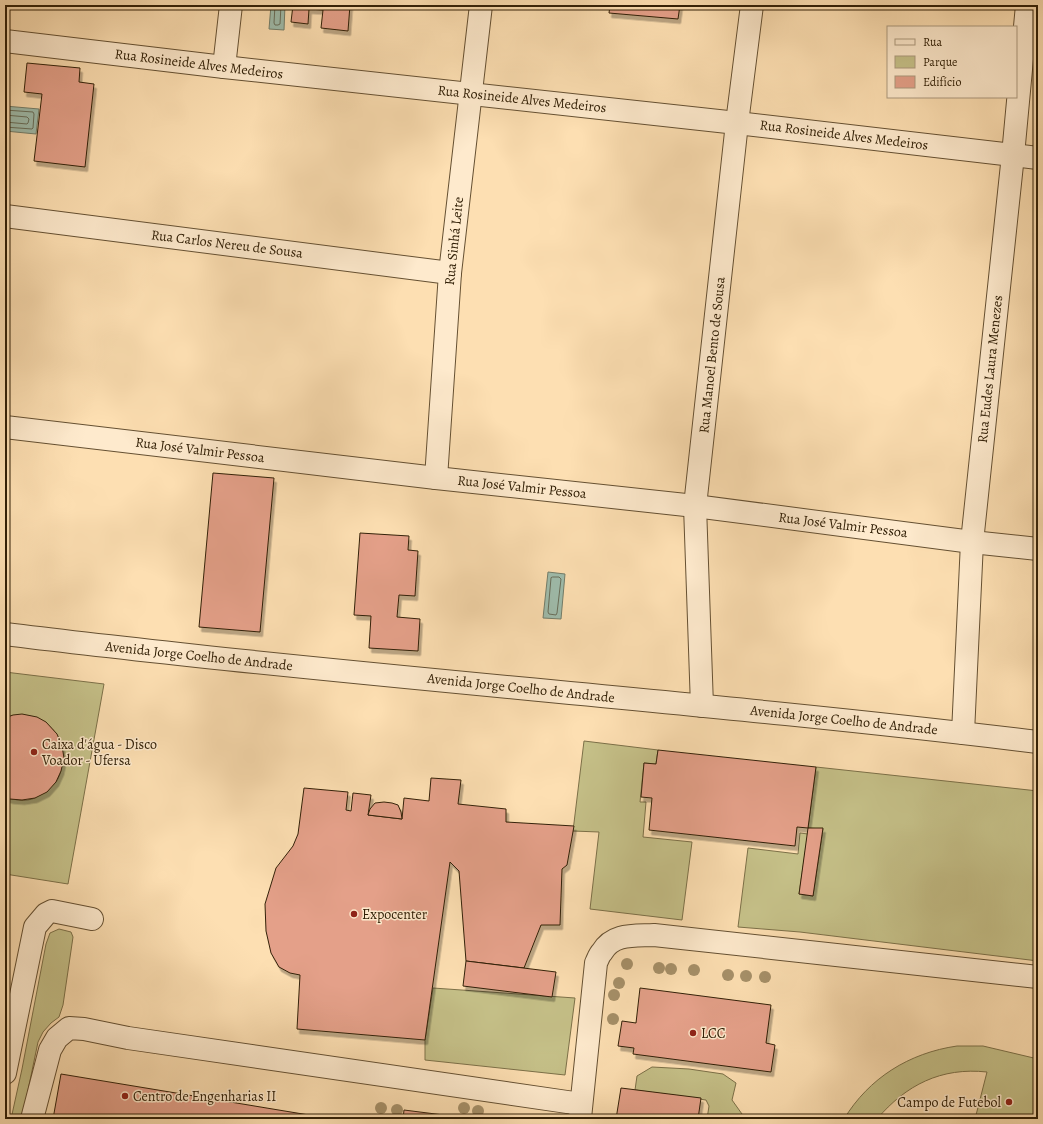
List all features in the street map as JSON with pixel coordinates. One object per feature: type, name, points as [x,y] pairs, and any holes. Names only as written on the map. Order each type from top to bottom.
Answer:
[{"type":"street","points":[[224,67],[231,5]]},
{"type":"street","name":"Rua Sinhá Leite","points":[[436,478],[450,272],[481,5]]},
{"type":"street","name":"Rua Manoel Bento de Sousa","points":[[702,706],[695,506],[737,123],[752,5]]},
{"type":"street","name":"Rua Eudes Laura Menezes","points":[[963,733],[972,542],[1013,155],[1027,5]]},
{"type":"street","name":"Rua Rosineide Alves Medeiros","points":[[5,41],[1038,158]]},
{"type":"street","name":"Rua Carlos Nereu de Sousa","points":[[5,216],[450,272]]},
{"type":"street","name":"Rua José Valmir Pessoa","points":[[5,427],[436,478],[695,506],[972,542],[1038,549]]},
{"type":"street","name":"Avenida Jorge Coelho de Andrade","points":[[5,634],[260,663],[702,706],[1038,742]]},
{"type":"street","points":[[5,1073],[34,927],[46,914],[52,911],[92,919]]},
{"type":"street","points":[[32,1119],[50,1050],[57,1038],[69,1028],[84,1029],[581,1112],[596,963],[602,951],[615,939],[630,936],[654,935],[1038,977]]},
{"type":"green space","points":[[5,672],[104,684],[68,884],[5,874],[5,797],[20,800],[35,798],[51,786],[60,775],[63,754],[61,742],[55,733],[48,725],[39,719],[17,715],[5,718]]},
{"type":"green space","points":[[584,741],[658,750],[656,764],[644,763],[640,802],[646,802],[643,837],[692,842],[682,920],[590,909],[599,832],[573,831]]},
{"type":"green space","points":[[816,767],[1038,791],[1038,961],[800,932],[738,927],[748,848],[798,854],[800,833],[808,834],[799,894],[813,896],[823,829],[808,828]]},
{"type":"green space","points":[[59,929],[71,932],[73,937],[63,1005],[59,1017],[43,1032],[38,1042],[22,1119],[11,1119],[46,944],[50,933]]},
{"type":"green space","points":[[433,988],[575,998],[565,1075],[425,1060],[425,1040]]},
{"type":"green space","points":[[957,1046],[983,1046],[1038,1059],[1038,1119],[975,1119],[987,1072],[970,1071],[954,1072],[940,1076],[912,1088],[888,1107],[877,1119],[844,1119],[865,1091],[892,1070],[907,1061],[939,1049]]},
{"type":"green space","points":[[652,1067],[689,1069],[723,1074],[736,1083],[732,1100],[742,1114],[743,1119],[707,1119],[709,1106],[706,1100],[635,1090],[637,1076]]},
{"type":"water","points":[[271,5],[285,5],[284,30],[269,29]]},
{"type":"water","points":[[5,106],[39,109],[36,134],[5,131]]},
{"type":"water","points":[[548,572],[565,574],[561,619],[543,618]]},
{"type":"building","points":[[293,5],[350,5],[348,31],[321,28],[323,10],[309,9],[308,24],[291,22]]},
{"type":"building","points":[[610,5],[680,5],[678,19],[609,13]]},
{"type":"building","points":[[27,63],[80,68],[79,82],[94,84],[85,167],[34,161],[42,94],[24,92]]},
{"type":"building","points":[[213,473],[274,478],[260,632],[199,627]]},
{"type":"building","points":[[360,533],[409,536],[408,550],[418,551],[415,596],[399,595],[397,617],[420,619],[418,651],[369,648],[371,616],[354,615]]},
{"type":"building","name":"Caixa d'água - Disco Voador - Ufersa","points":[[22,714],[37,717],[46,722],[57,734],[62,746],[64,758],[61,771],[56,782],[47,792],[35,798],[22,800],[5,797],[5,718]]},
{"type":"building","points":[[658,750],[816,767],[808,828],[797,827],[795,846],[649,830],[652,798],[641,797],[644,763],[656,764]]},
{"type":"building","name":"Expocenter","points":[[431,778],[461,780],[458,804],[506,809],[506,822],[574,826],[567,865],[562,869],[560,925],[541,925],[524,968],[466,961],[459,871],[450,862],[425,1040],[297,1029],[300,975],[290,973],[279,967],[271,953],[266,931],[265,904],[276,868],[293,846],[298,834],[304,788],[348,792],[346,810],[351,811],[353,793],[371,795],[368,815],[402,819],[404,798],[429,801]]},
{"type":"building","points":[[384,802],[398,805],[402,819],[368,815],[370,809],[375,803]]},
{"type":"building","points":[[808,828],[823,828],[813,896],[799,894]]},
{"type":"building","points":[[466,961],[556,972],[552,997],[463,986]]},
{"type":"building","name":"LCC","points":[[640,988],[771,1005],[766,1043],[775,1045],[771,1072],[633,1054],[634,1048],[618,1046],[622,1021],[636,1023]]},
{"type":"building","name":"Centro de Engenharias II","points":[[61,1074],[327,1118],[53,1119]]},
{"type":"building","points":[[621,1088],[701,1098],[698,1119],[616,1119]]},
{"type":"building","points":[[404,1110],[475,1119],[403,1119]]},
{"type":"place","name":"Caixa d'água - Disco Voador - Ufersa","points":[[34,752]]},
{"type":"place","name":"Expocenter","points":[[354,914]]},
{"type":"place","name":"LCC","points":[[693,1033]]},
{"type":"place","name":"Centro de Engenharias II","points":[[125,1096]]},
{"type":"place","name":"Campo de Futebol","points":[[1009,1102]]}]
